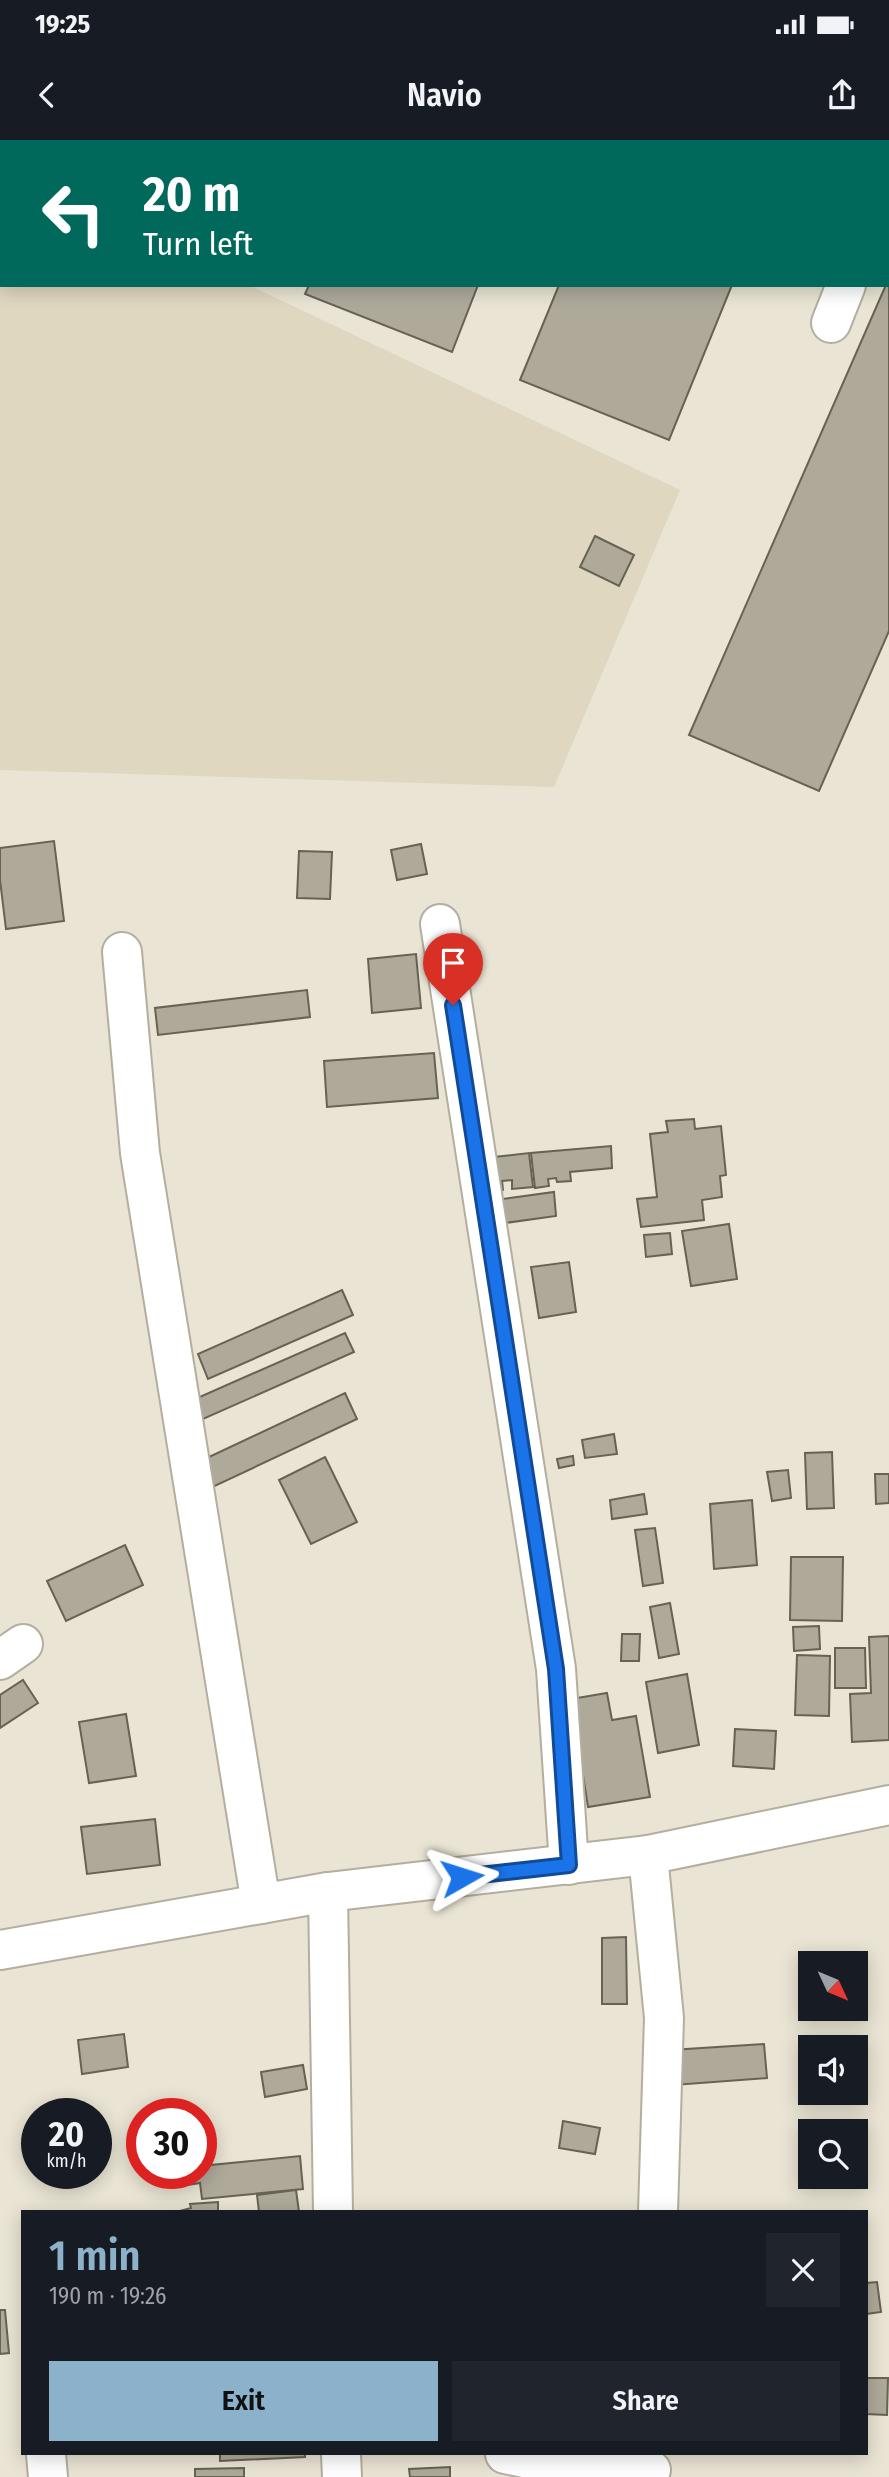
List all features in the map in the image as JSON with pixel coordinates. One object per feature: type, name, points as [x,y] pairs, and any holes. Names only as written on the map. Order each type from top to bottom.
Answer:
[{"type":"street","points":[[86,140],[97,140]]},
{"type":"street","points":[[831,323],[845,287]]},
{"type":"street","points":[[440,924],[556,1669],[569,1865]]},
{"type":"street","points":[[122,952],[140,1153],[261,1903]]},
{"type":"street","points":[[0,1950],[328,1892],[648,1855],[889,1805]]},
{"type":"street","points":[[648,1855],[664,2018],[658,2210]]},
{"type":"street","points":[[328,1892],[333,2210]]},
{"type":"street","points":[[46,2455],[48,2477]]},
{"type":"street","points":[[341,2455],[342,2477]]},
{"type":"street","points":[[510,2455],[557,2466],[605,2472],[651,2467]]},
{"type":"shaded area","points":[[0,287],[253,287],[680,490],[554,787],[0,770]]},
{"type":"building","points":[[308,287],[477,287],[452,352],[305,294]]},
{"type":"building","points":[[558,287],[731,287],[669,440],[520,380]]},
{"type":"building","points":[[885,287],[889,287],[889,631],[819,791],[689,735]]},
{"type":"building","points":[[595,536],[634,555],[619,586],[580,567]]},
{"type":"building","points":[[54,841],[64,921],[6,929],[0,880],[0,848]]},
{"type":"building","points":[[421,844],[427,874],[397,880],[391,850]]},
{"type":"building","points":[[299,851],[332,852],[330,899],[297,898]]},
{"type":"building","points":[[416,954],[421,1008],[372,1013],[368,959]]},
{"type":"building","points":[[307,990],[310,1017],[158,1035],[155,1008]]},
{"type":"building","points":[[434,1053],[438,1098],[327,1107],[324,1061]]},
{"type":"building","points":[[694,1119],[695,1129],[721,1126],[726,1175],[720,1176],[722,1197],[702,1200],[704,1220],[641,1227],[637,1199],[657,1197],[650,1134],[668,1132],[666,1121]]},
{"type":"building","points":[[611,1146],[612,1168],[570,1172],[571,1181],[557,1182],[556,1178],[548,1179],[549,1186],[535,1188],[531,1153]]},
{"type":"building","points":[[529,1153],[533,1187],[512,1189],[512,1180],[502,1181],[503,1190],[488,1192],[485,1158]]},
{"type":"building","points":[[554,1192],[556,1216],[498,1224],[495,1200]]},
{"type":"building","points":[[729,1224],[737,1279],[691,1286],[682,1231]]},
{"type":"building","points":[[670,1233],[672,1254],[646,1257],[644,1235]]},
{"type":"building","points":[[569,1262],[576,1312],[539,1318],[531,1267]]},
{"type":"building","points":[[342,1290],[353,1315],[208,1379],[198,1354]]},
{"type":"building","points":[[345,1333],[354,1352],[194,1423],[186,1403]]},
{"type":"building","points":[[345,1393],[357,1419],[204,1491],[192,1465]]},
{"type":"building","points":[[614,1434],[617,1454],[585,1458],[582,1440]]},
{"type":"building","points":[[832,1452],[834,1508],[807,1509],[805,1453]]},
{"type":"building","points":[[573,1456],[574,1465],[559,1468],[557,1459]]},
{"type":"building","points":[[325,1457],[357,1522],[311,1544],[279,1480]]},
{"type":"building","points":[[788,1470],[791,1498],[772,1501],[767,1472]]},
{"type":"building","points":[[875,1474],[889,1474],[889,1503],[876,1504]]},
{"type":"building","points":[[644,1494],[647,1514],[612,1519],[610,1500]]},
{"type":"building","points":[[752,1500],[757,1565],[714,1569],[710,1504]]},
{"type":"building","points":[[655,1528],[663,1583],[643,1586],[635,1530]]},
{"type":"building","points":[[125,1545],[143,1585],[66,1621],[47,1581]]},
{"type":"building","points":[[791,1557],[843,1557],[842,1621],[790,1620]]},
{"type":"building","points":[[670,1603],[679,1654],[659,1658],[650,1607]]},
{"type":"building","points":[[819,1626],[820,1649],[794,1651],[793,1627]]},
{"type":"building","points":[[622,1634],[640,1634],[639,1661],[621,1661]]},
{"type":"building","points":[[889,1636],[889,1740],[852,1742],[850,1694],[871,1693],[869,1637]]},
{"type":"building","points":[[835,1648],[865,1648],[866,1688],[835,1688]]},
{"type":"building","points":[[797,1655],[830,1656],[829,1716],[795,1715]]},
{"type":"building","points":[[687,1674],[699,1745],[658,1753],[646,1682]]},
{"type":"building","points":[[23,1680],[38,1703],[0,1728],[0,1695]]},
{"type":"building","points":[[607,1693],[612,1720],[636,1716],[650,1797],[588,1807],[571,1699]]},
{"type":"building","points":[[126,1714],[136,1776],[89,1783],[79,1722]]},
{"type":"building","points":[[735,1729],[776,1731],[774,1769],[733,1766]]},
{"type":"building","points":[[155,1819],[160,1865],[87,1874],[81,1827]]},
{"type":"building","points":[[626,1937],[627,2004],[602,2004],[602,1938]]},
{"type":"building","points":[[124,2034],[128,2067],[82,2074],[78,2040]]},
{"type":"building","points":[[764,2044],[767,2078],[674,2085],[671,2050]]},
{"type":"building","points":[[303,2065],[307,2089],[265,2097],[261,2072]]},
{"type":"building","points":[[563,2121],[600,2128],[595,2154],[559,2148]]},
{"type":"building","points":[[300,2156],[303,2189],[202,2199],[201,2189],[217,2189],[217,2164]]},
{"type":"building","points":[[296,2190],[299,2210],[259,2210],[257,2195]]},
{"type":"building","points":[[218,2202],[218,2210],[184,2210],[191,2208],[190,2204]]},
{"type":"building","points":[[877,2282],[881,2312],[868,2314],[868,2283]]},
{"type":"building","points":[[0,2310],[5,2310],[9,2353],[0,2354]]},
{"type":"building","points":[[868,2378],[888,2378],[887,2415],[868,2414]]},
{"type":"building","points":[[220,2455],[305,2455],[305,2457],[220,2461]]},
{"type":"building","points":[[450,2467],[450,2477],[410,2477],[409,2469]]},
{"type":"building","points":[[244,2468],[244,2477],[195,2477],[195,2469]]},
{"type":"route","points":[[453,1005],[514,1384],[556,1669],[569,1865],[462,1877]]}]
